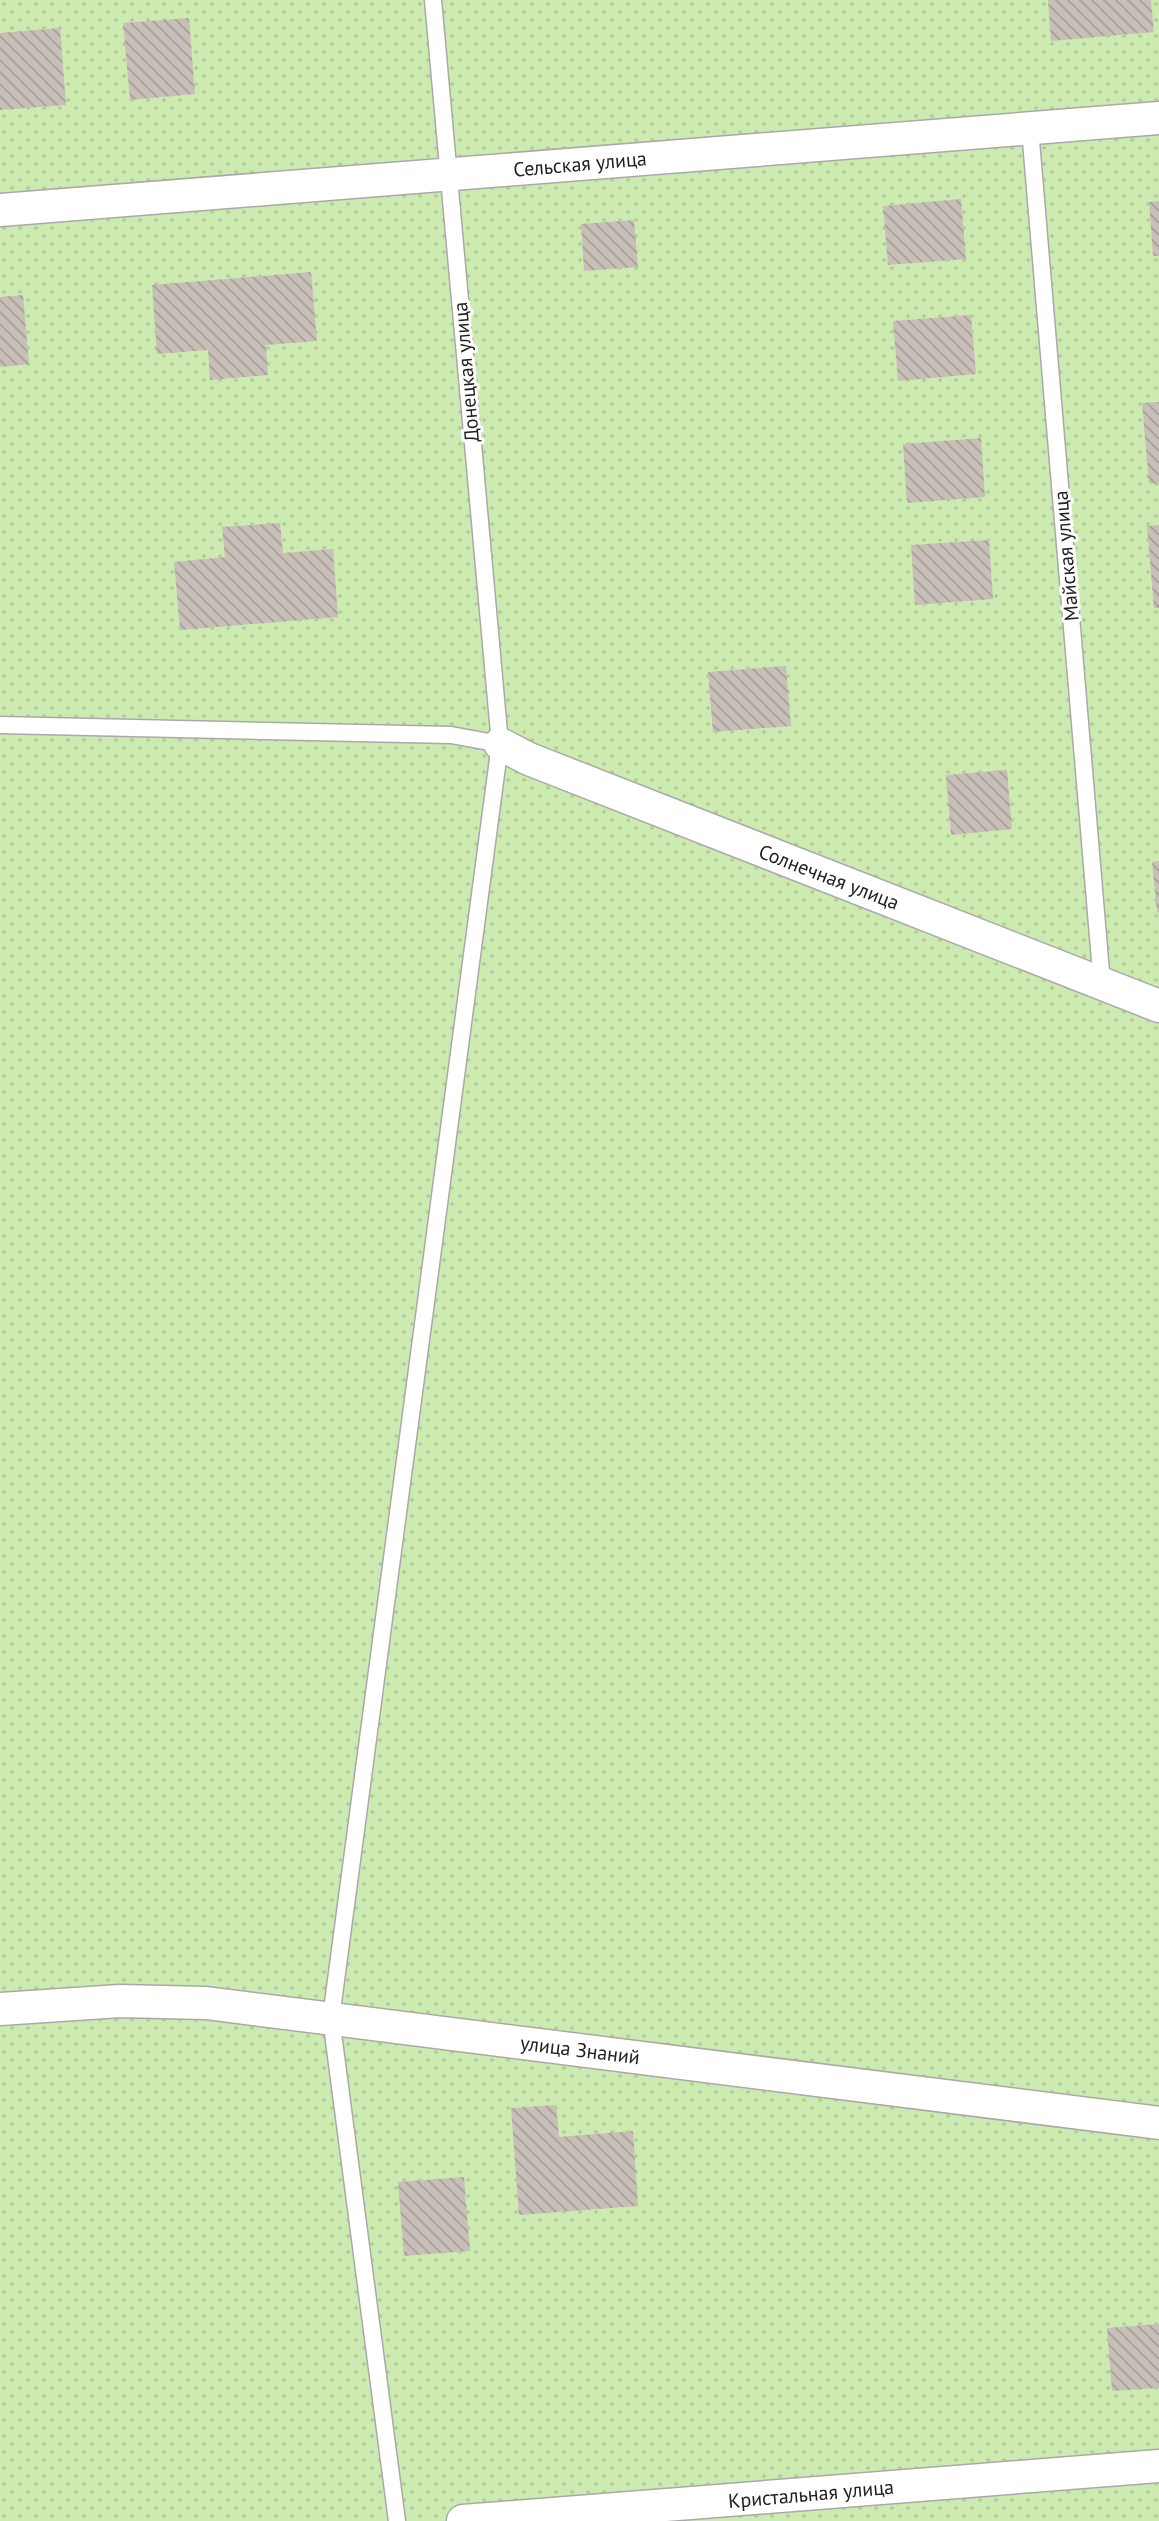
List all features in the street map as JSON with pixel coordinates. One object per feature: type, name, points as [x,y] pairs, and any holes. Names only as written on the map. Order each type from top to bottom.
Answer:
[{"type":"street","name":"Сельская улица","points":[[0,210],[1159,118]]},
{"type":"street","name":"Солнечная улица","points":[[500,744],[545,766],[1159,1006]]},
{"type":"street","name":"улица Знаний","points":[[0,2009],[72,2003],[206,2003],[1159,2123]]},
{"type":"street","name":"Кристальная улица","points":[[463,2521],[1159,2466]]},
{"type":"lane","name":"Донецкая улица","points":[[397,2521],[331,2018],[500,744],[433,0]]},
{"type":"lane","name":"Майская улица","points":[[1030,129],[1102,984]]},
{"type":"lane","points":[[0,725],[451,735],[500,744]]},
{"type":"green space","points":[[0,0],[1159,0],[1159,2521],[0,2521]]},
{"type":"building","points":[[1048,0],[1151,0],[1154,32],[1051,41]]},
{"type":"building","points":[[189,18],[195,94],[130,100],[123,23]]},
{"type":"building","points":[[60,28],[66,105],[0,110],[0,33]]},
{"type":"building","points":[[961,199],[966,259],[888,265],[883,206]]},
{"type":"building","points":[[1159,201],[1159,256],[1153,256],[1149,202]]},
{"type":"building","points":[[634,220],[638,267],[584,271],[581,224]]},
{"type":"building","points":[[311,272],[317,341],[266,345],[268,375],[210,380],[208,350],[157,354],[152,285]]},
{"type":"building","points":[[23,295],[29,364],[0,367],[0,297]]},
{"type":"building","points":[[971,315],[976,374],[898,381],[893,321]]},
{"type":"building","points":[[1159,402],[1159,483],[1149,484],[1142,403]]},
{"type":"building","points":[[981,438],[985,497],[907,503],[903,444]]},
{"type":"building","points":[[280,523],[283,553],[333,549],[338,617],[180,630],[174,562],[225,557],[222,527]]},
{"type":"building","points":[[1159,525],[1159,608],[1154,608],[1147,526]]},
{"type":"building","points":[[989,540],[993,599],[915,605],[911,545]]},
{"type":"building","points":[[786,666],[791,726],[713,732],[708,672]]},
{"type":"building","points":[[1007,770],[1012,829],[951,835],[946,775]]},
{"type":"building","points":[[1159,861],[1159,912],[1157,913],[1152,862]]},
{"type":"building","points":[[556,2105],[559,2137],[633,2131],[638,2206],[519,2215],[511,2108]]},
{"type":"building","points":[[464,2177],[470,2251],[404,2256],[398,2182]]},
{"type":"building","points":[[1159,2324],[1159,2388],[1112,2391],[1107,2328]]}]
